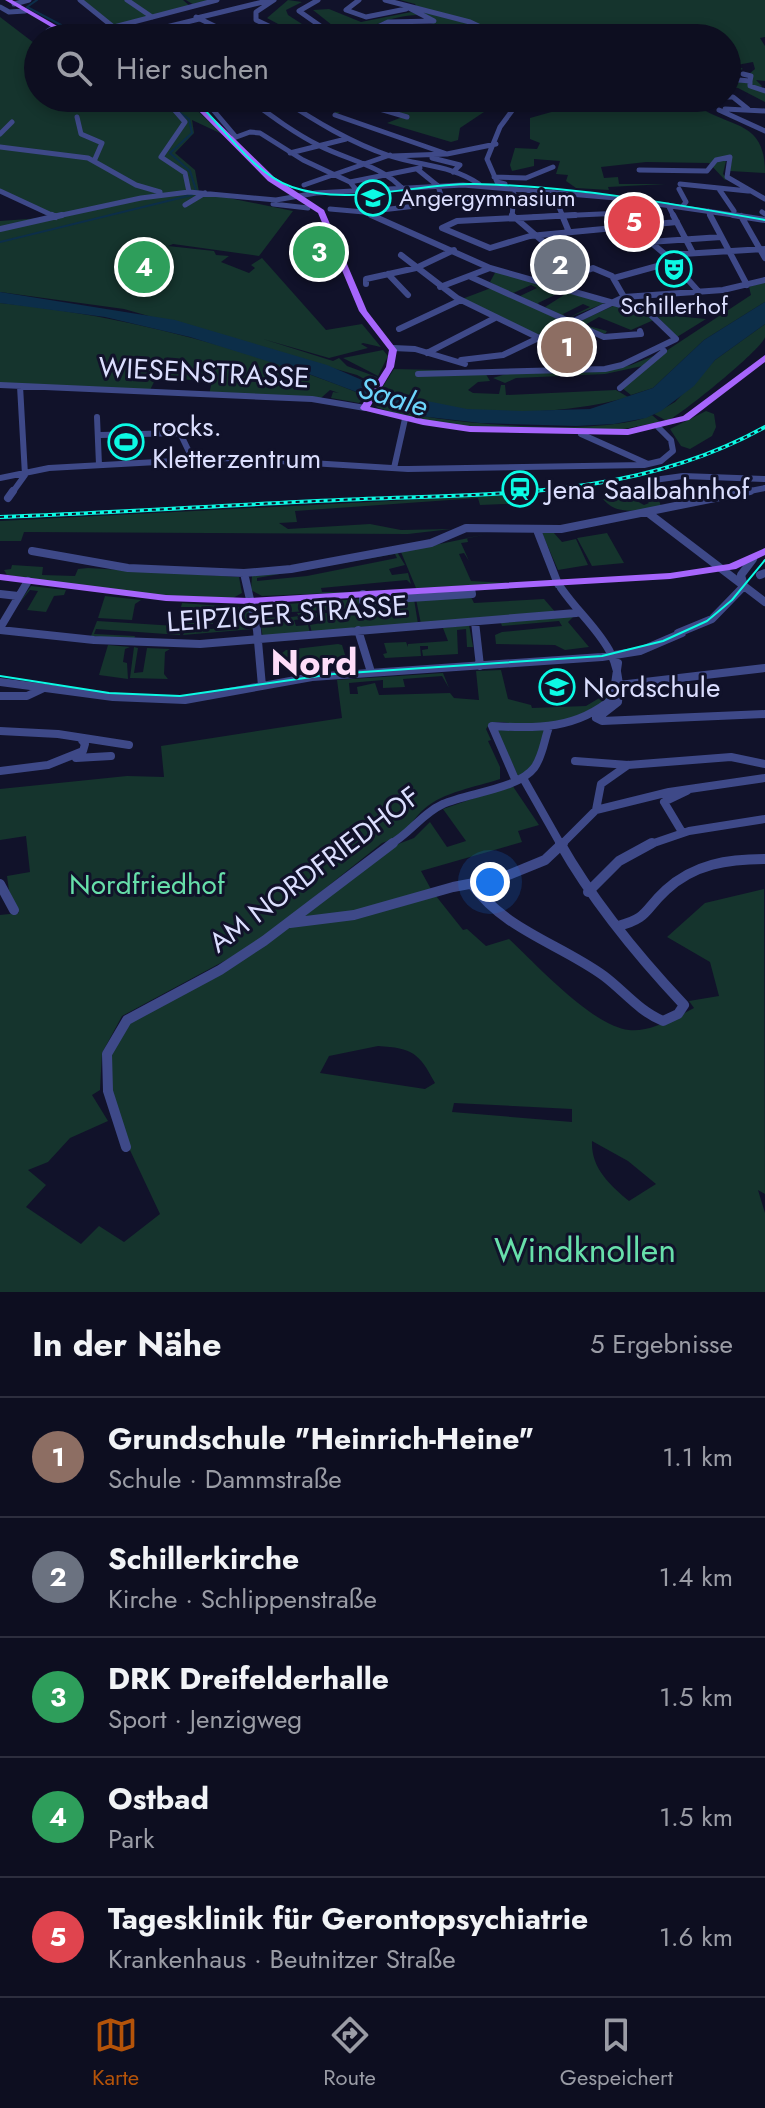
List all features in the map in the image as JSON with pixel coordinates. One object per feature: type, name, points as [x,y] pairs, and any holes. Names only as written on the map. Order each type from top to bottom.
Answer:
[{"type":"main road","points":[[11,2],[48,24]]},
{"type":"main road","points":[[205,112],[234,138],[271,179],[326,219],[363,311],[393,348],[387,371],[367,406]]},
{"type":"main road","name":"WIESENSTRASSE","points":[[367,406],[405,419],[494,430],[612,433],[658,427],[697,411],[732,380],[765,358]]},
{"type":"main road","points":[[0,577],[166,598],[249,601],[560,586],[721,569],[753,559],[765,551]]},
{"type":"street","points":[[11,2],[26,0]]},
{"type":"street","points":[[80,0],[110,24]]},
{"type":"street","points":[[127,0],[152,17]]},
{"type":"street","points":[[184,0],[192,6]]},
{"type":"street","points":[[126,24],[214,0]]},
{"type":"street","points":[[126,24],[214,0]]},
{"type":"street","points":[[179,24],[273,0]]},
{"type":"street","points":[[261,24],[254,18],[273,0]]},
{"type":"street","points":[[318,0],[299,11],[318,24]]},
{"type":"street","points":[[359,0],[346,10],[360,16],[374,17],[409,8],[434,21],[384,24]]},
{"type":"street","points":[[385,0],[474,24]]},
{"type":"street","points":[[0,7],[9,12],[25,11]]},
{"type":"street","points":[[178,12],[211,24]]},
{"type":"street","points":[[743,74],[751,76],[750,86],[765,91]]},
{"type":"street","points":[[741,80],[750,81]]},
{"type":"street","points":[[741,104],[748,110]]},
{"type":"street","points":[[741,110],[765,111]]},
{"type":"street","points":[[173,112],[185,122],[181,134],[162,150],[161,157],[185,173],[198,192]]},
{"type":"street","points":[[214,112],[234,138],[260,133],[290,153],[350,182],[358,192]]},
{"type":"street","points":[[268,112],[319,145],[390,174],[407,188],[413,203],[442,198],[438,186],[417,169]]},
{"type":"street","points":[[301,112],[346,139],[390,156],[453,172],[479,185]]},
{"type":"street","points":[[396,112],[407,117]]},
{"type":"street","points":[[510,112],[497,126],[496,144],[487,159],[497,182],[515,189]]},
{"type":"street","points":[[724,112],[763,128]]},
{"type":"street","points":[[316,122],[335,115],[447,154]]},
{"type":"street","points":[[77,117],[81,134],[102,143],[95,159]]},
{"type":"street","points":[[0,134],[12,122]]},
{"type":"street","points":[[290,153],[346,139]]},
{"type":"street","points":[[322,193],[304,185],[361,163],[390,156],[447,154],[496,144]]},
{"type":"street","points":[[0,147],[75,154],[95,159],[152,192],[198,192],[276,200],[322,193],[479,185],[557,190],[765,220]]},
{"type":"street","points":[[420,154],[460,165],[453,172]]},
{"type":"street","points":[[639,170],[707,171],[716,160],[730,157],[731,168],[726,175],[765,199]]},
{"type":"street","points":[[350,182],[428,166]]},
{"type":"street","points":[[494,177],[532,177],[553,167]]},
{"type":"street","points":[[682,207],[686,202],[680,186],[748,191]]},
{"type":"street","points":[[515,189],[512,218],[530,236],[587,269],[603,271],[614,278],[625,298],[652,311],[649,313]]},
{"type":"street","points":[[719,189],[734,211]]},
{"type":"street","points":[[557,190],[569,232]]},
{"type":"street","points":[[0,191],[57,217]]},
{"type":"street","points":[[185,205],[198,192]]},
{"type":"street","points":[[0,229],[141,198],[198,192],[308,208]]},
{"type":"street","points":[[330,209],[364,212],[513,198]]},
{"type":"street","points":[[616,198],[630,225],[666,255],[699,292]]},
{"type":"street","points":[[756,200],[765,211]]},
{"type":"street","points":[[453,204],[457,221]]},
{"type":"street","points":[[668,205],[693,253]]},
{"type":"street","points":[[708,211],[747,283]]},
{"type":"street","points":[[364,212],[490,268],[649,313],[676,339],[622,365],[605,369],[418,374]]},
{"type":"street","points":[[623,213],[457,221],[442,228],[490,248],[530,236],[677,222]]},
{"type":"street","points":[[741,216],[765,258]]},
{"type":"street","points":[[649,242],[721,237]]},
{"type":"street","points":[[666,255],[762,249]]},
{"type":"street","points":[[366,284],[366,279],[416,268],[454,250]]},
{"type":"street","points":[[401,255],[461,300],[539,338]]},
{"type":"street","points":[[614,278],[672,262]]},
{"type":"street","points":[[440,287],[490,268]]},
{"type":"street","points":[[552,285],[587,269]]},
{"type":"street","points":[[388,274],[408,295]]},
{"type":"street","points":[[471,277],[608,338],[641,334],[640,331]]},
{"type":"street","points":[[461,360],[492,358],[625,298],[699,292],[765,278]]},
{"type":"street","points":[[399,329],[461,300]]},
{"type":"street","points":[[427,353],[495,318]]},
{"type":"street","points":[[393,348],[461,360],[484,370]]},
{"type":"street","points":[[620,388],[664,351]]},
{"type":"street","name":"WIESENSTRASSE","points":[[0,385],[312,399],[367,406]]},
{"type":"street","points":[[8,498],[24,479],[25,472],[20,386]]},
{"type":"street","points":[[97,417],[101,435],[99,465]]},
{"type":"street","points":[[394,468],[405,419]]},
{"type":"street","points":[[0,478],[25,472],[99,465],[193,460],[283,459],[394,468],[648,464],[666,459],[674,449],[671,440],[658,427]]},
{"type":"street","points":[[101,435],[150,432],[184,435],[193,460]]},
{"type":"street","points":[[581,434],[648,464]]},
{"type":"street","points":[[654,480],[683,476],[765,479]]},
{"type":"street","points":[[32,551],[128,568],[244,573],[291,569],[431,543],[466,528],[537,530],[765,488]]},
{"type":"street","points":[[647,512],[765,602]]},
{"type":"street","points":[[537,530],[560,586],[576,613],[621,657]]},
{"type":"street","points":[[744,586],[741,575],[753,559]]},
{"type":"street","points":[[244,573],[259,642],[262,686]]},
{"type":"street","name":"LEIPZIGER STRASSE","points":[[28,581],[0,629],[133,643],[259,642],[358,630],[576,613]]},
{"type":"street","points":[[0,682],[177,701],[371,672],[621,657],[680,637],[721,612],[744,586]]},
{"type":"street","points":[[0,594],[18,596]]},
{"type":"street","points":[[475,622],[480,666]]},
{"type":"street","points":[[358,630],[371,672]]},
{"type":"street","points":[[545,739],[561,728],[596,718],[618,702],[621,657]]},
{"type":"street","points":[[618,685],[765,668]]},
{"type":"street","points":[[472,884],[494,909],[589,965],[650,1015],[663,1021],[678,1014],[684,1005],[683,1000],[638,956],[618,926],[588,892],[564,845],[519,778],[492,726],[549,727],[579,720],[609,704],[618,685]]},
{"type":"street","points":[[0,696],[27,696],[44,688]]},
{"type":"street","points":[[596,718],[627,721],[765,714]]},
{"type":"street","points":[[519,778],[540,764],[549,727]]},
{"type":"street","points":[[0,731],[58,734],[129,745]]},
{"type":"street","points":[[71,759],[83,751],[85,744],[81,739]]},
{"type":"street","points":[[0,771],[111,756]]},
{"type":"street","points":[[575,761],[628,765],[731,757],[765,764]]},
{"type":"street","points":[[289,923],[354,915],[472,884],[545,860],[564,845],[596,810],[601,784],[628,765]]},
{"type":"street","name":"AM NORDFRIEDHOF","points":[[126,1147],[108,1088],[107,1054],[127,1020],[220,970],[289,923],[382,848],[408,835],[424,816],[443,804],[519,778]]},
{"type":"street","points":[[596,810],[686,790],[765,778]]},
{"type":"street","points":[[682,832],[664,802],[685,795],[686,790]]},
{"type":"street","points":[[588,892],[616,863],[682,832],[765,819]]},
{"type":"street","points":[[618,926],[641,920],[656,897],[683,874],[697,868],[765,859]]},
{"type":"street","points":[[0,884],[14,910]]},
{"type":"green space","points":[[82,0],[126,0],[149,17],[122,24],[112,24]]},
{"type":"green space","points":[[128,0],[183,0],[190,7],[153,16]]},
{"type":"green space","points":[[186,0],[216,0],[193,6]]},
{"type":"green space","points":[[288,0],[302,2],[286,10],[288,15],[302,24],[278,24],[267,18]]},
{"type":"green space","points":[[400,0],[765,0],[765,37],[760,38],[765,46],[765,81],[756,80],[762,86],[760,89],[749,88],[765,92],[765,102],[741,90],[741,80],[748,81],[749,74],[755,69],[753,62],[741,64],[741,24],[430,24],[436,22],[421,14],[415,4]]},
{"type":"green space","points":[[329,9],[361,22],[411,12],[418,15],[377,24],[331,24],[313,10]]},
{"type":"green space","points":[[0,17],[24,35],[24,112],[199,112],[222,134],[192,120],[194,133],[175,153],[195,170],[199,192],[293,211],[259,256],[173,244],[168,246],[214,251],[216,255],[229,256],[221,262],[249,273],[255,268],[251,265],[262,258],[326,330],[362,324],[381,347],[363,343],[368,348],[329,358],[263,339],[333,361],[339,358],[347,366],[377,377],[374,384],[357,375],[124,309],[0,292],[0,221],[55,217],[0,190]]},
{"type":"green space","points":[[395,112],[484,112],[460,128],[458,140],[451,142],[387,123],[405,116]]},
{"type":"green space","points":[[551,112],[708,112],[753,135],[764,156],[765,173],[730,171],[732,158],[727,156],[723,174],[728,179],[725,180],[709,163],[646,162],[601,167],[604,178],[618,177],[619,184],[666,184],[608,187],[609,190],[576,188],[566,181],[568,175],[556,174],[560,161],[534,159],[534,166],[512,171],[510,165],[515,148],[537,149],[540,143],[530,139],[530,118]]},
{"type":"green space","points":[[496,271],[605,303],[568,318],[590,307],[583,304],[563,314],[566,318],[545,307],[564,295],[559,293],[538,303],[541,307],[520,296],[537,288],[531,285],[511,294],[490,282]]},
{"type":"green space","points":[[765,281],[765,302],[704,340],[653,388],[631,395],[622,388],[647,365],[605,374],[516,378],[505,383],[493,378],[509,373],[607,371],[631,365],[666,351],[751,295],[749,287]]},
{"type":"green space","points":[[491,288],[567,322],[538,335],[462,299]]},
{"type":"green space","points":[[0,303],[94,316],[186,336],[277,363],[366,396],[359,403],[331,398],[333,392],[339,393],[330,390],[321,398],[209,395],[212,381],[156,378],[150,390],[0,383]]},
{"type":"green space","points":[[615,305],[656,319],[631,330],[599,317],[585,325],[607,331],[605,334],[576,323]]},
{"type":"green space","points":[[655,314],[706,319],[677,337]]},
{"type":"green space","points":[[765,324],[765,337],[761,344],[703,395],[667,421],[654,414],[675,402],[715,360]]},
{"type":"green space","points":[[383,350],[388,356],[378,376],[343,358]]},
{"type":"green space","points":[[394,369],[484,371],[490,381],[478,382],[468,390],[473,393],[499,394],[501,385],[505,385],[506,395],[616,390],[628,397],[601,404],[538,411],[470,410],[408,398],[382,388]]},
{"type":"green space","points":[[375,400],[422,416],[473,423],[572,427],[631,421],[652,415],[660,422],[618,430],[471,427],[418,420],[378,408],[374,404],[383,406]]},
{"type":"green space","points":[[706,411],[714,414],[716,427],[712,436],[690,449],[681,446],[670,429]]},
{"type":"green space","points":[[653,484],[661,506],[623,510],[603,499],[626,495],[644,505],[649,503],[634,488],[623,490]]},
{"type":"green space","points":[[523,494],[526,503],[480,505],[478,498],[295,511],[297,522],[279,523],[288,529],[370,524],[401,530],[451,529],[408,534],[24,532],[21,541],[0,541],[0,521]]},
{"type":"green space","points":[[553,532],[562,542],[576,539],[588,565],[558,570],[542,533]]},
{"type":"green space","points":[[607,533],[624,563],[592,566],[577,538]]},
{"type":"green space","points":[[467,538],[468,542],[461,543],[469,561],[464,553],[459,554],[471,581],[507,583],[416,588],[401,552]]},
{"type":"green space","points":[[397,552],[405,565],[389,569],[392,575],[408,573],[411,584],[407,580],[321,588],[322,592],[355,592],[262,596],[251,590],[252,576]],"holes":[[[395,554],[397,558],[307,576],[257,581],[257,578]]]},
{"type":"green space","points":[[12,565],[43,567],[42,575],[75,576],[78,569],[88,568],[239,577],[242,593],[233,598],[151,595],[7,575],[4,570],[11,569]]},
{"type":"green space","points":[[31,586],[66,590],[64,595],[54,596],[46,612],[27,610],[38,591],[30,590],[17,606]]},
{"type":"green space","points":[[105,596],[141,600],[135,604],[132,620],[98,618]]},
{"type":"green space","points":[[471,597],[474,603],[544,599],[556,613],[421,624],[416,599]]},
{"type":"green space","points":[[361,599],[357,608],[276,613],[277,619],[299,616],[297,613],[371,613],[370,608],[362,608],[362,603],[414,599],[418,624],[312,633],[310,625],[321,623],[319,617],[294,620],[296,626],[308,625],[310,633],[263,638],[257,606]]},
{"type":"green space","points":[[182,603],[249,608],[253,629],[183,635],[187,627],[212,629],[233,625],[234,609],[214,609],[213,624],[185,624],[182,622],[191,622],[192,607],[181,607]]},
{"type":"green space","points":[[574,616],[568,622],[589,647],[565,650],[555,645],[496,644],[495,635],[502,632],[562,626],[559,621],[502,626],[501,623]]},
{"type":"green space","points":[[97,621],[181,628],[180,635],[96,629],[94,634],[135,636],[134,640],[91,636]]},
{"type":"green space","points":[[469,625],[473,647],[467,647],[466,629],[457,630],[458,654],[423,656],[422,650],[428,649],[428,646],[420,646],[421,656],[385,658],[383,654],[387,653],[384,643],[406,642],[408,647],[408,644],[448,641],[443,628]]},
{"type":"green space","points":[[108,645],[130,647],[125,649],[123,662],[127,663],[128,679],[99,675]]},
{"type":"green space","points":[[342,645],[346,658],[342,661],[283,665],[282,653],[286,650]]},
{"type":"green space","points":[[134,647],[138,648],[134,673],[143,672],[147,648],[170,649],[165,652],[164,674],[168,679],[130,678]]},
{"type":"green space","points":[[501,670],[508,699],[531,705],[532,708],[586,706],[606,694],[609,697],[591,709],[560,721],[538,725],[490,723],[486,729],[491,740],[488,741],[500,767],[500,779],[450,794],[432,803],[405,832],[382,843],[254,945],[122,1016],[102,1053],[100,1090],[92,1095],[108,1121],[70,1138],[48,1162],[28,1170],[46,1185],[26,1207],[81,1244],[99,1226],[124,1242],[160,1214],[128,1146],[111,1093],[112,1054],[129,1021],[290,925],[436,896],[463,930],[467,929],[486,946],[509,939],[549,978],[598,1018],[614,1026],[638,1030],[663,1024],[694,1008],[689,1001],[719,996],[710,962],[667,937],[705,903],[764,889],[765,1194],[758,1190],[765,1213],[765,1292],[0,1292],[0,915],[19,913],[10,898],[7,876],[30,872],[26,836],[0,840],[0,789],[127,776],[164,777],[161,746],[342,718],[337,680],[443,673],[449,688],[442,676],[403,679],[405,687],[383,688],[383,680],[349,683],[350,694],[358,694],[357,687],[375,683],[379,695],[450,693],[454,698],[479,700],[476,671]],"holes":[[[378,1046],[399,1048],[414,1054],[435,1083],[425,1089],[320,1073],[329,1056]],[[454,1103],[572,1109],[572,1122],[452,1112]],[[592,1141],[628,1161],[656,1184],[629,1201],[603,1175],[592,1151]]]},
{"type":"green space","points":[[495,727],[545,730],[534,766],[518,776]]},
{"type":"green space","points":[[512,785],[539,825],[518,831],[522,842],[421,871],[432,891],[382,906],[297,920],[393,846],[414,838],[430,822],[447,847],[466,841],[443,809]]},
{"type":"water","name":"Saale","points":[[0,292],[175,320],[327,365],[397,395],[467,409],[590,409],[653,388],[704,340],[765,302],[765,324],[715,360],[694,386],[661,411],[646,418],[576,426],[480,423],[420,416],[309,374],[190,337],[105,317],[0,303]]},
{"type":"waterway","points":[[37,0],[27,7],[59,24]]},
{"type":"waterway","points":[[179,112],[189,119],[192,133],[170,153],[190,171],[196,190]]},
{"type":"waterway","points":[[0,242],[192,195]]},
{"type":"tram line","points":[[207,112],[264,171],[292,187],[314,193],[359,195],[452,185],[511,185],[620,196],[765,220]]},
{"type":"tram line","points":[[0,676],[109,693],[180,696],[333,674],[602,656],[663,641],[707,621],[732,600],[765,560]]},
{"type":"railway","points":[[0,517],[558,489],[663,469],[715,451],[765,427]]},
{"type":"place","name":"Angergymnasium","points":[[373,198]]},
{"type":"place","name":"Tagesklinik für Gerontopsychiatrie","points":[[634,222]]},
{"type":"place","name":"DRK Dreifelderhalle","points":[[319,252]]},
{"type":"place","name":"Schillerkirche","points":[[560,265]]},
{"type":"place","name":"Ostbad","points":[[144,267]]},
{"type":"place","name":"Schillerhof","points":[[674,269]]},
{"type":"place","name":"Grundschule \"Heinrich-Heine\"","points":[[567,347]]},
{"type":"place","name":"rocks. Kletterzentrum","points":[[126,442]]},
{"type":"place","name":"Jena Saalbahnhof","points":[[520,489]]},
{"type":"place","name":"Nordschule","points":[[557,687]]},
{"type":"district","name":"Nord","points":[[314,662]]},
{"type":"park label","name":"Nordfriedhof","points":[[147,884]]},
{"type":"park label","name":"Windknollen","points":[[585,1250]]}]
